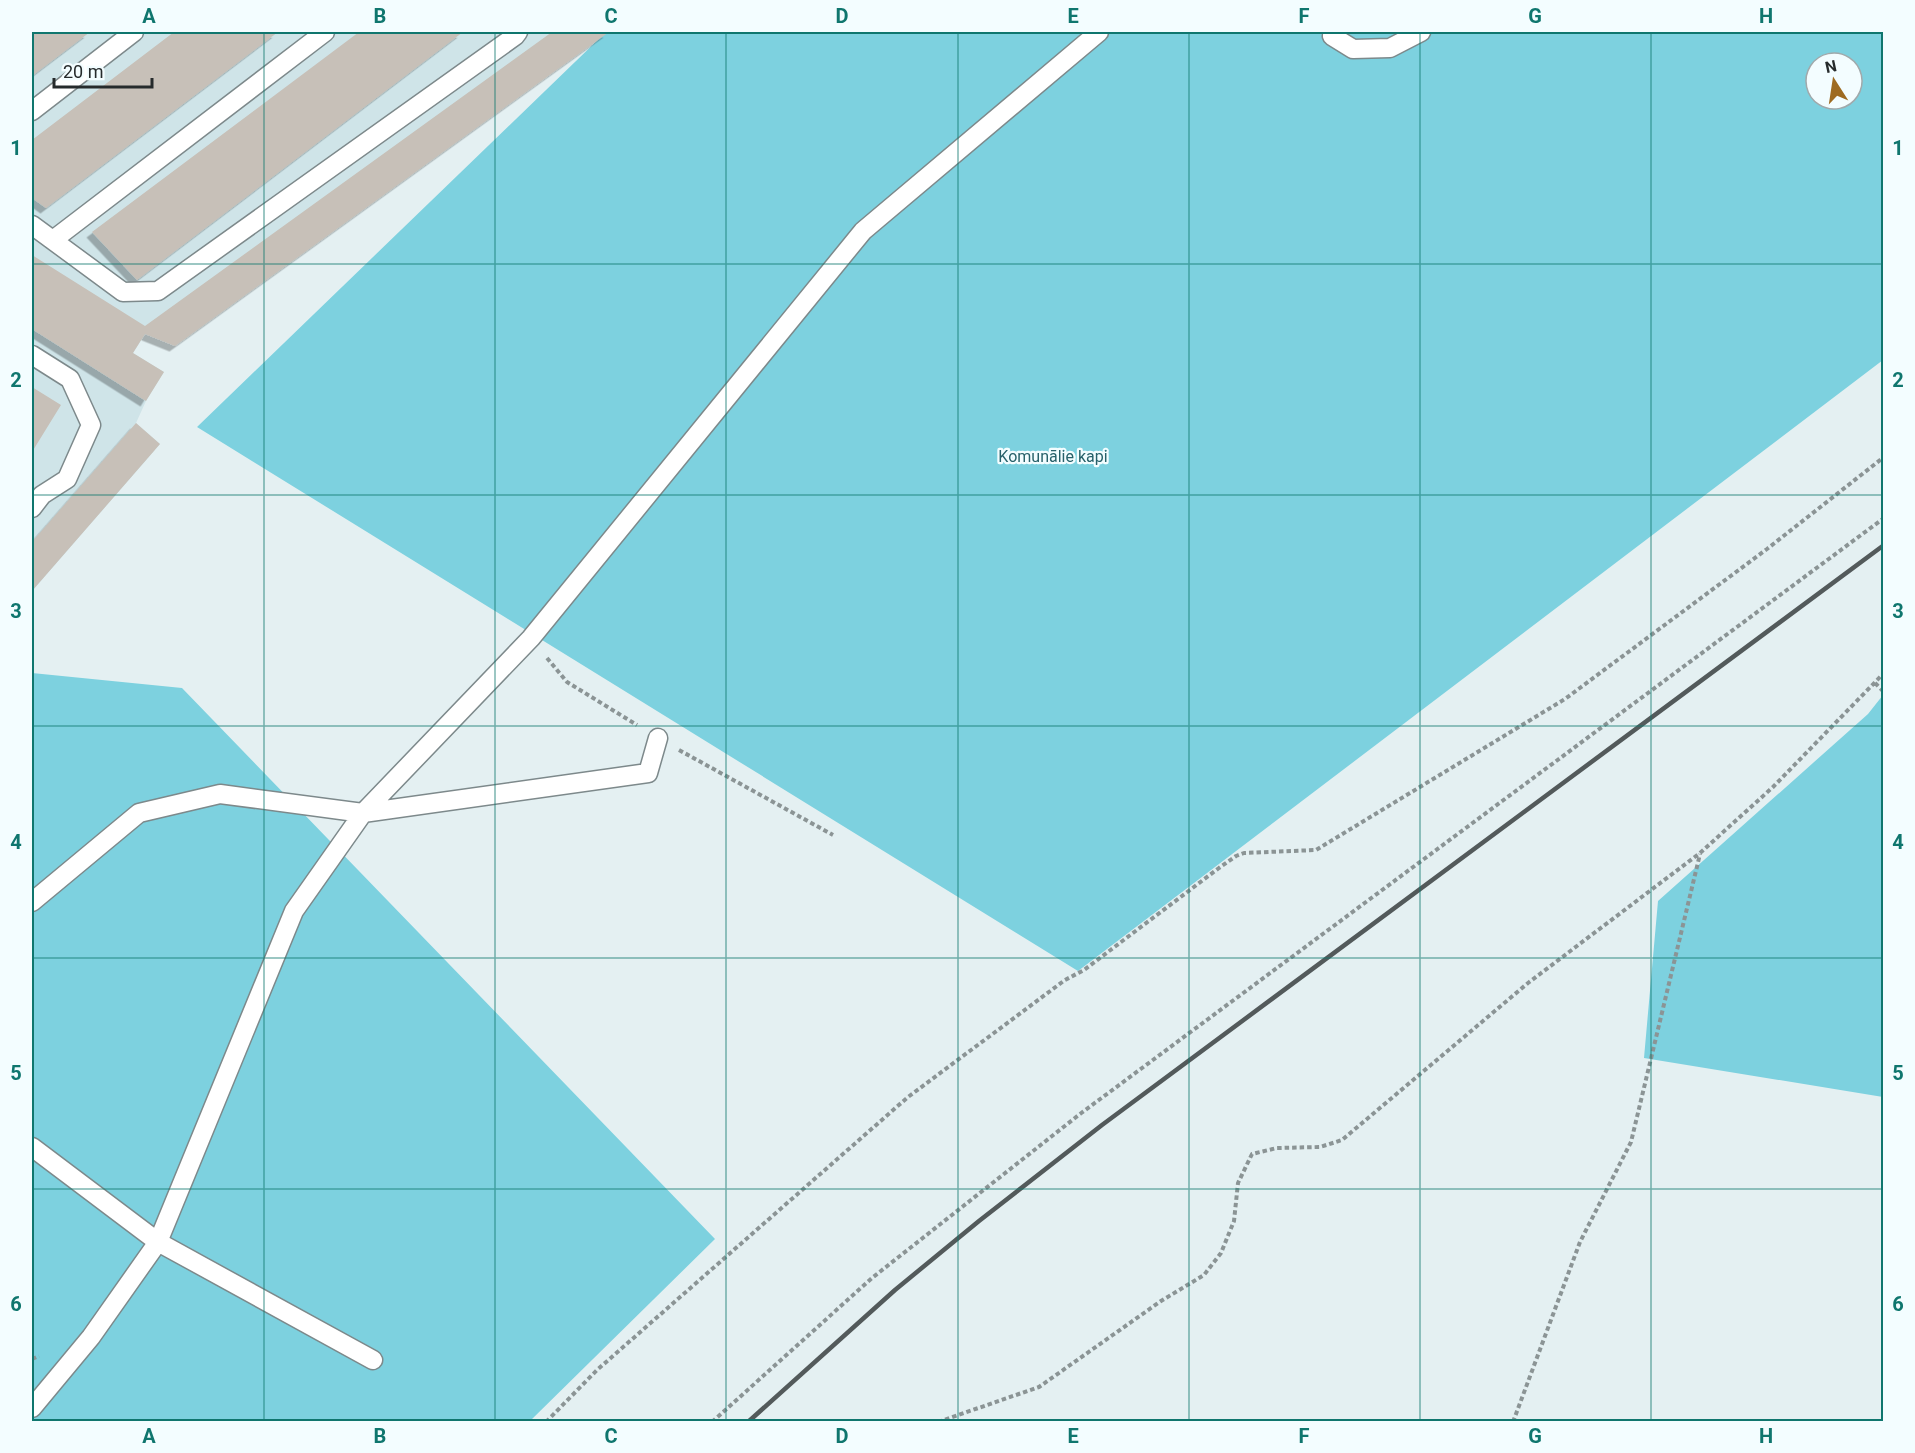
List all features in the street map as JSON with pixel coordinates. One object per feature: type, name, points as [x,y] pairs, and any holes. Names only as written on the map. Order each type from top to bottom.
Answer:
[{"type":"lane","points":[[32,111],[134,32]]},
{"type":"lane","points":[[53,240],[325,32]]},
{"type":"lane","points":[[32,225],[123,292],[158,291],[518,32]]},
{"type":"lane","points":[[32,1408],[91,1337],[158,1242],[294,911],[363,813],[531,638],[863,231],[1099,32]]},
{"type":"lane","points":[[1328,33],[1353,49],[1390,48],[1421,32]]},
{"type":"lane","points":[[32,355],[70,379],[91,425],[67,479],[35,497]]},
{"type":"lane","points":[[32,902],[139,813],[220,794],[363,813],[648,773],[658,738]]},
{"type":"lane","points":[[32,1147],[158,1242],[373,1360]]},
{"type":"path","points":[[546,1422],[597,1370],[908,1097],[1065,980],[1084,970],[1219,868],[1236,856],[1244,854],[1316,850],[1565,699],[1767,549],[1884,457]]},
{"type":"path","points":[[712,1422],[872,1278],[1080,1114],[1884,518]]},
{"type":"path","points":[[938,1422],[1039,1387],[1161,1300],[1204,1275],[1221,1253],[1234,1221],[1238,1183],[1252,1154],[1277,1148],[1320,1147],[1342,1140],[1528,983],[1700,853],[1773,787],[1884,673]]},
{"type":"path","points":[[1875,683],[1884,683]]},
{"type":"path","points":[[1875,683],[1884,692]]},
{"type":"path","points":[[1513,1422],[1580,1242],[1631,1142],[1700,853]]},
{"type":"shaded area","points":[[32,32],[609,32],[175,346],[145,334],[133,353],[164,372],[146,401],[136,423],[160,444],[32,591]]},
{"type":"green space","name":"Komunālie kapi","points":[[606,32],[1883,32],[1883,360],[1078,971],[197,427]]},
{"type":"green space","points":[[32,673],[182,688],[715,1239],[530,1421],[32,1421]]},
{"type":"green space","points":[[1883,695],[1883,1097],[1644,1058],[1658,901],[1868,714]]},
{"type":"building","points":[[36,32],[90,32],[32,76],[32,35]]},
{"type":"building","points":[[174,32],[278,32],[46,208],[32,198],[32,140]]},
{"type":"building","points":[[359,32],[463,32],[137,280],[92,232]]},
{"type":"building","points":[[552,32],[609,32],[175,346],[145,334],[133,353],[164,372],[146,401],[32,329],[32,255],[145,326]]},
{"type":"building","points":[[32,387],[61,405],[32,452]]},
{"type":"building","points":[[136,423],[160,444],[32,591],[32,542]]},
{"type":"railway","points":[[748,1422],[895,1290],[1102,1125],[1884,545]]}]
